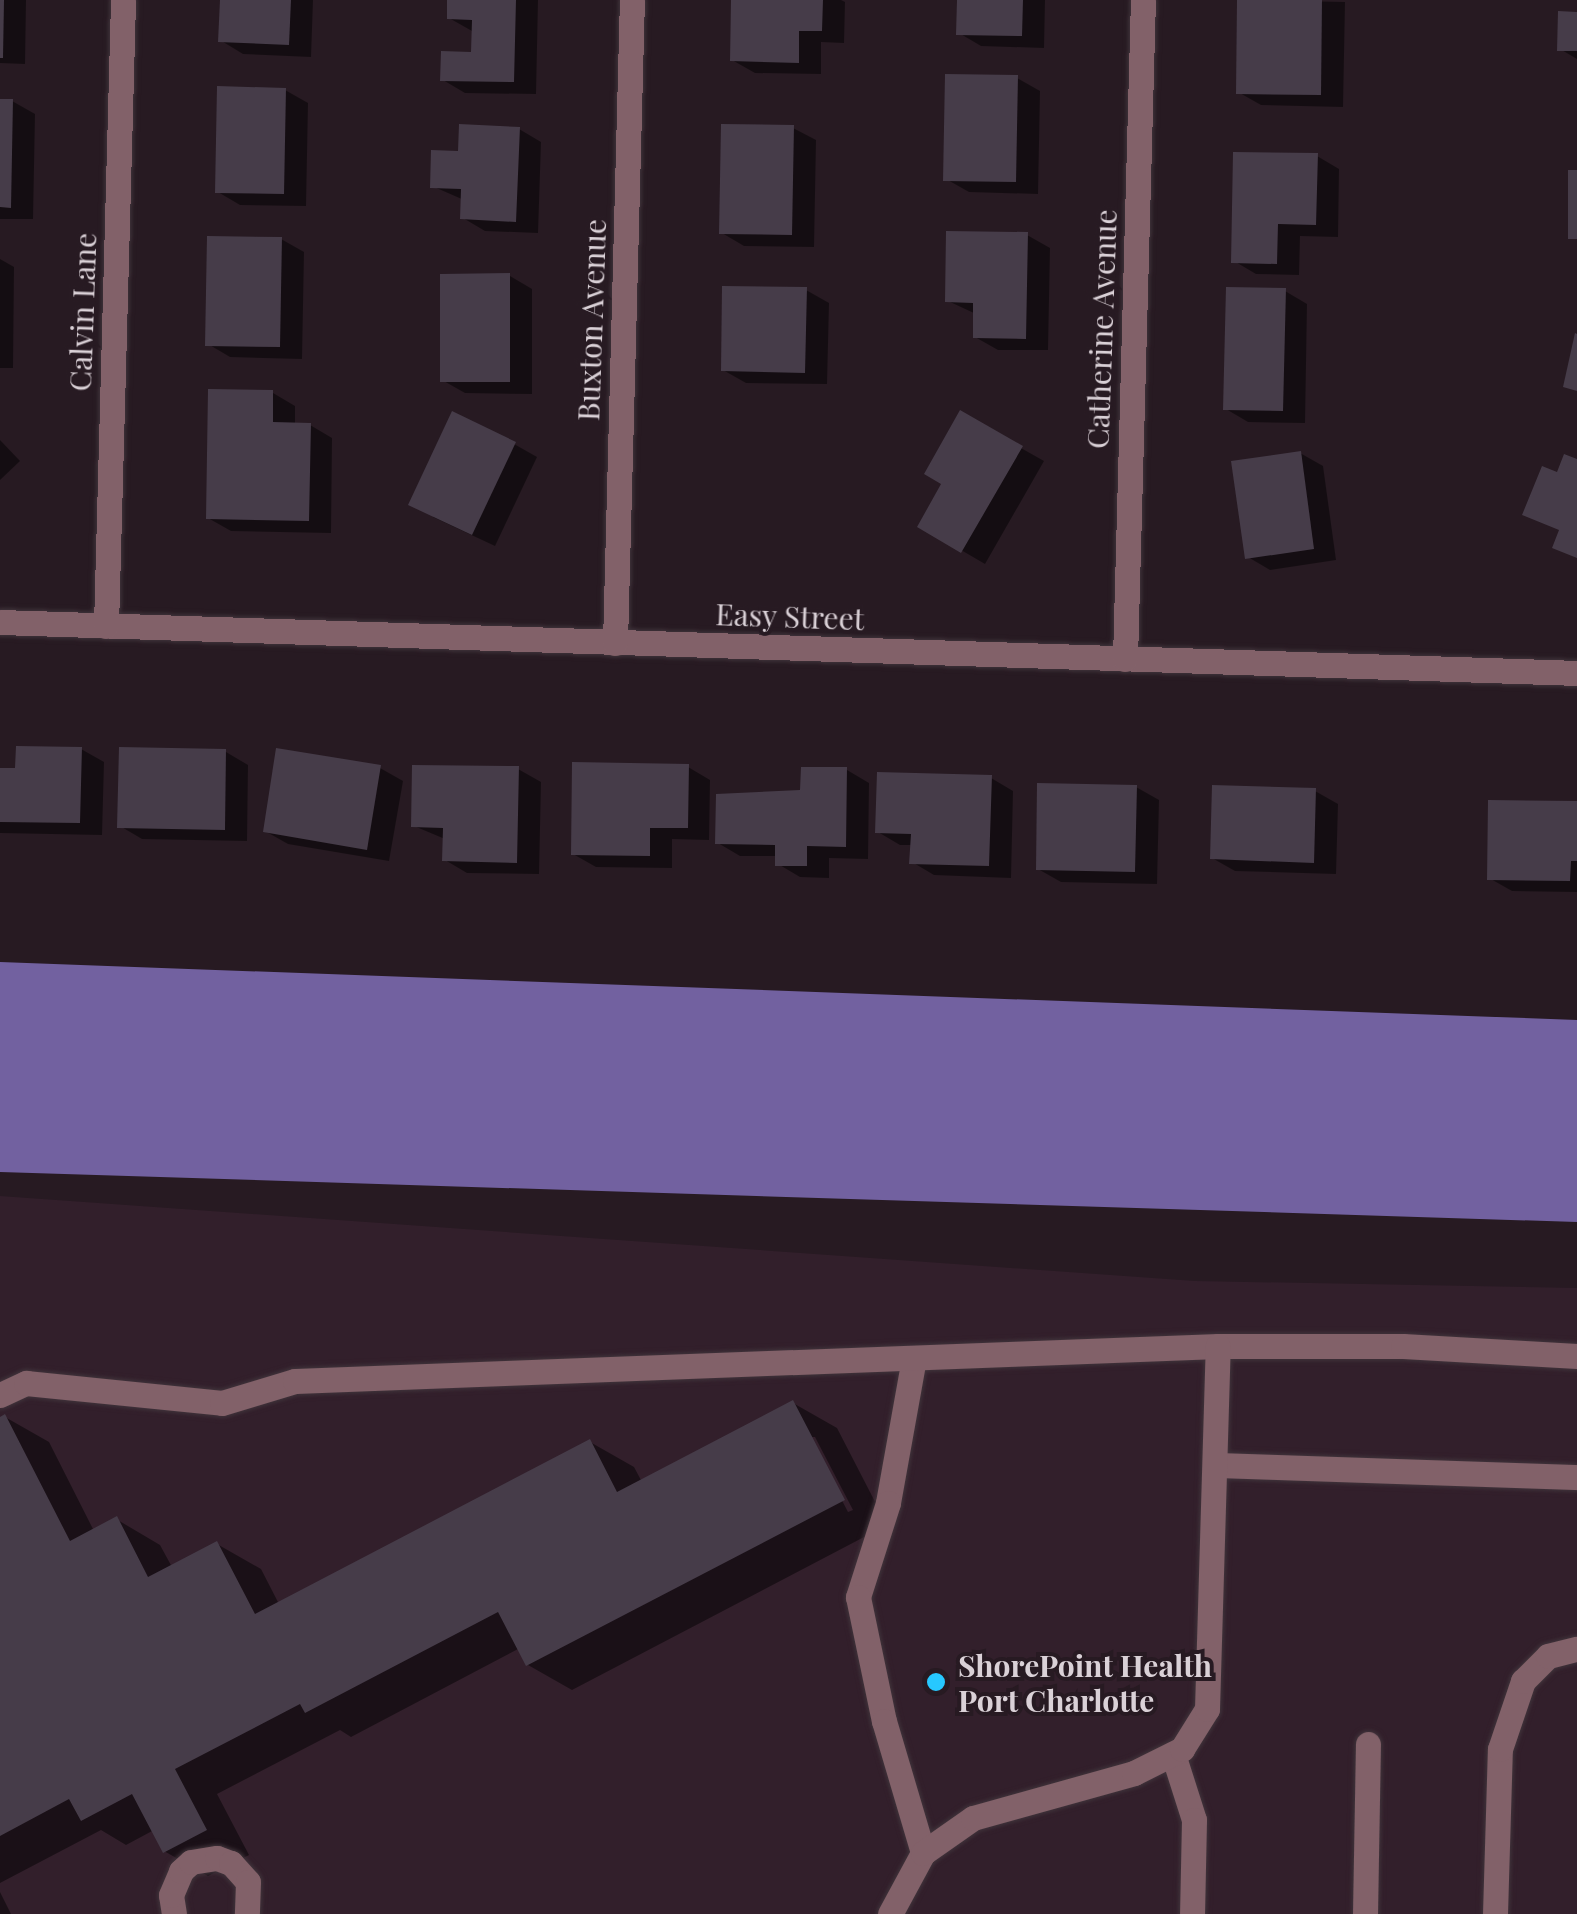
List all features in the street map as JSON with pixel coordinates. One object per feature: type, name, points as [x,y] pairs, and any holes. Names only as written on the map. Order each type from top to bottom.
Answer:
[{"type":"street","name":"Calvin Lane","points":[[106,626],[123,0]]},
{"type":"street","name":"Buxton Avenue","points":[[615,642],[632,0]]},
{"type":"street","name":"Catherine Avenue","points":[[1125,659],[1142,0]]},
{"type":"street","name":"Easy Street","points":[[0,622],[1577,673]]},
{"type":"street","points":[[890,1914],[923,1853],[974,1818],[1134,1773],[1182,1749],[1208,1709],[1218,1346]]},
{"type":"street","points":[[0,1395],[26,1383],[222,1404],[294,1382],[1218,1346],[1403,1346],[1577,1356]]},
{"type":"street","points":[[914,1358],[888,1504],[858,1597],[884,1720],[923,1853]]},
{"type":"street","points":[[1215,1464],[1577,1478]]},
{"type":"street","points":[[1495,1914],[1500,1748],[1523,1680],[1548,1656],[1577,1649]]},
{"type":"street","points":[[1365,1914],[1368,1744]]},
{"type":"street","points":[[1172,1754],[1194,1820],[1192,1914]]},
{"type":"street","points":[[174,1914],[173,1882],[191,1862],[204,1858],[230,1862],[241,1871],[248,1882],[250,1912]]},
{"type":"shaded area","points":[[0,962],[1577,1020],[1577,1222],[0,1172]]},
{"type":"shaded area","points":[[0,1196],[1195,1281],[1577,1288],[1577,1914],[0,1914]]},
{"type":"building","points":[[0,0],[4,0],[3,58],[0,58]]},
{"type":"building","points":[[220,0],[291,0],[289,45],[218,42]]},
{"type":"building","points":[[447,0],[516,0],[514,82],[440,81],[441,51],[471,52],[472,20],[447,19]]},
{"type":"building","points":[[731,0],[823,0],[822,31],[799,31],[799,63],[730,61]]},
{"type":"building","points":[[957,0],[1023,0],[1022,36],[956,35]]},
{"type":"building","points":[[1237,0],[1322,0],[1321,95],[1236,94]]},
{"type":"building","points":[[1558,11],[1577,12],[1577,51],[1557,51]]},
{"type":"building","points":[[945,74],[1018,75],[1016,182],[943,181]]},
{"type":"building","points":[[217,86],[286,88],[284,194],[215,193]]},
{"type":"building","points":[[0,99],[13,99],[11,208],[0,207]]},
{"type":"building","points":[[459,124],[520,127],[516,222],[460,219],[461,189],[430,188],[431,150],[458,151]]},
{"type":"building","points":[[721,124],[794,125],[792,235],[719,234]]},
{"type":"building","points":[[1233,152],[1318,153],[1316,225],[1278,224],[1277,264],[1231,263]]},
{"type":"building","points":[[1568,170],[1577,170],[1577,239],[1568,239]]},
{"type":"building","points":[[946,231],[1028,232],[1026,339],[973,338],[973,303],[945,302]]},
{"type":"building","points":[[207,236],[282,237],[280,347],[205,346]]},
{"type":"building","points":[[510,273],[510,382],[440,382],[440,274]]},
{"type":"building","points":[[722,286],[807,287],[805,373],[721,371]]},
{"type":"building","points":[[1226,287],[1286,288],[1283,411],[1223,410]]},
{"type":"building","points":[[1577,334],[1577,391],[1563,387]]},
{"type":"building","points":[[208,389],[273,390],[273,422],[311,423],[309,521],[206,519]]},
{"type":"building","points":[[960,410],[1023,446],[961,553],[917,527],[941,484],[924,474]]},
{"type":"building","points":[[452,411],[516,442],[472,535],[408,505]]},
{"type":"building","points":[[1301,451],[1314,549],[1245,559],[1231,461]]},
{"type":"building","points":[[1564,454],[1577,459],[1577,558],[1552,548],[1559,530],[1522,515],[1542,466],[1557,472]]},
{"type":"building","points":[[16,746],[82,747],[80,823],[0,822],[0,768],[15,768]]},
{"type":"building","points":[[119,747],[226,749],[225,830],[117,828]]},
{"type":"building","points":[[276,748],[381,765],[367,850],[263,832]]},
{"type":"building","points":[[572,762],[689,764],[688,828],[650,828],[650,856],[571,855]]},
{"type":"building","points":[[412,765],[519,766],[517,863],[442,861],[443,828],[411,827]]},
{"type":"building","points":[[801,767],[847,767],[846,847],[807,846],[807,866],[775,866],[775,845],[715,844],[716,794],[800,790]]},
{"type":"building","points":[[877,772],[992,775],[989,866],[909,864],[911,834],[875,833]]},
{"type":"building","points":[[1037,783],[1137,785],[1135,872],[1036,870]]},
{"type":"building","points":[[1212,785],[1316,788],[1314,863],[1210,859]]},
{"type":"building","points":[[1488,800],[1577,801],[1577,861],[1571,861],[1570,881],[1487,880]]},
{"type":"building","points":[[793,1400],[845,1500],[526,1666],[498,1612],[305,1713],[300,1704],[175,1769],[207,1830],[163,1853],[132,1794],[81,1821],[69,1799],[0,1836],[0,1417],[5,1414],[70,1541],[117,1516],[148,1577],[217,1541],[255,1614],[590,1439],[617,1492]]},
{"type":"place","name":"ShorePoint Health Port Charlotte","points":[[936,1682]]}]
